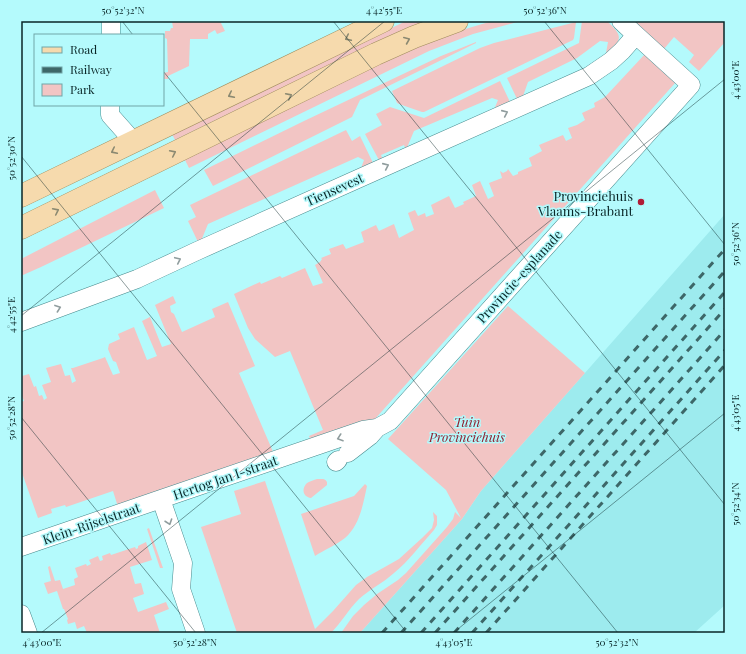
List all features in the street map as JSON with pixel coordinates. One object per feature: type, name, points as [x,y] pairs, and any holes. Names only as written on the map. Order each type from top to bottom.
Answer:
[{"type":"main road","points":[[21,196],[383,21]]},
{"type":"main road","points":[[21,228],[376,54],[414,37],[457,21]]},
{"type":"street","points":[[111,21],[111,34]]},
{"type":"street","name":"Provincie-esplanade","points":[[377,428],[390,420],[691,85],[621,21]]},
{"type":"street","name":"Tiensevest","points":[[21,322],[137,279],[380,168],[589,76],[611,61],[636,35]]},
{"type":"street","points":[[110,106],[110,114],[134,142]]},
{"type":"street","points":[[341,458],[370,436],[377,428]]},
{"type":"street","name":"Hertog Jan I-straat","points":[[196,633],[181,589],[182,563],[161,498],[363,430],[377,428]]},
{"type":"street","name":"Klein-Rijselstraat","points":[[21,547],[161,498]]},
{"type":"street","points":[[21,614],[28,633]]},
{"type":"shaded area","points":[[725,214],[725,605],[694,633],[360,633],[462,519],[481,491]]},
{"type":"green space","points":[[172,21],[220,21],[225,31],[217,34],[215,30],[208,34],[208,39],[190,39],[189,66],[168,76],[168,79],[164,79],[164,73],[168,72],[167,39],[165,38],[165,31],[170,31],[171,28],[173,28]]},
{"type":"green space","points":[[406,21],[429,21],[378,41],[175,140],[172,134]]},
{"type":"green space","points":[[493,21],[521,21],[473,34],[429,51],[189,168],[184,158],[408,51],[450,34]]},
{"type":"green space","points":[[582,21],[607,21],[618,34],[619,38],[616,45],[606,53],[608,42],[600,41],[577,58],[528,82],[522,99],[518,101],[507,78],[579,43]]},
{"type":"green space","points":[[633,21],[725,21],[725,42],[699,71],[689,62],[694,55],[674,37],[664,49]]},
{"type":"green space","points":[[576,22],[573,40],[424,112],[397,103],[392,91],[480,48]]},
{"type":"green space","points":[[476,42],[360,100],[352,117],[213,186],[204,170],[441,56]]},
{"type":"green space","points":[[645,54],[676,82],[375,419],[311,441],[309,436],[323,430],[290,351],[275,357],[255,339],[248,328],[234,294],[260,282],[261,284],[280,276],[282,278],[305,268],[313,286],[323,283],[315,265],[320,262],[322,259],[321,258],[331,254],[329,249],[343,244],[346,249],[364,242],[361,232],[376,225],[379,231],[394,224],[399,238],[414,230],[408,213],[415,210],[418,216],[425,213],[426,217],[434,214],[431,205],[449,196],[455,208],[464,204],[463,202],[476,196],[472,185],[480,181],[488,199],[494,196],[489,183],[502,178],[500,171],[503,173],[508,169],[513,176],[518,174],[518,172],[532,166],[529,158],[542,151],[539,145],[563,135],[566,141],[572,138],[568,128],[585,120],[582,113],[595,107],[594,103],[605,97]]},
{"type":"green space","points":[[500,81],[511,104],[493,112],[498,100],[492,98],[414,131],[406,150],[404,145],[381,155],[383,160],[380,162],[365,134],[382,125],[376,114],[390,107],[424,118]]},
{"type":"green space","points":[[346,130],[352,141],[360,136],[374,165],[360,171],[364,160],[358,157],[208,224],[201,241],[198,242],[188,221],[196,217],[190,205]]},
{"type":"green space","points":[[155,190],[164,208],[41,267],[23,275],[21,274],[21,259]]},
{"type":"green space","points":[[173,296],[176,303],[170,306],[171,312],[174,314],[182,332],[215,317],[212,309],[228,302],[255,366],[239,373],[274,454],[118,507],[113,491],[66,507],[65,505],[51,509],[52,513],[38,518],[21,470],[21,402],[24,401],[21,394],[21,373],[22,376],[29,374],[34,387],[36,386],[39,396],[42,395],[44,400],[47,398],[42,385],[51,382],[46,368],[61,364],[65,376],[70,375],[72,383],[76,381],[71,368],[105,357],[113,375],[120,373],[116,362],[113,361],[108,349],[109,344],[120,339],[118,334],[134,327],[147,360],[157,356],[142,321],[150,317],[162,347],[171,344],[155,305]]},
{"type":"green space","name":"Tuin Provinciehuis","points":[[508,306],[585,373],[481,491],[462,519],[360,633],[341,633],[353,616],[364,605],[406,573],[447,527],[453,519],[455,512],[461,518],[446,490],[388,439]]},
{"type":"green space","points":[[317,479],[325,480],[327,485],[311,498],[306,496],[304,492],[305,485]]},
{"type":"green space","points":[[265,481],[315,629],[356,585],[399,559],[422,538],[432,528],[434,520],[433,512],[437,516],[437,525],[415,552],[390,577],[359,599],[331,633],[237,633],[201,527],[241,514],[234,491]]},
{"type":"green space","points":[[365,484],[367,486],[362,507],[357,521],[350,533],[338,543],[315,556],[301,514],[354,496]]},
{"type":"green space","points":[[149,528],[163,568],[160,568],[147,529]]},
{"type":"green space","points":[[146,542],[152,560],[130,567],[135,584],[141,583],[144,594],[133,598],[138,612],[166,602],[169,609],[154,615],[160,633],[87,633],[84,626],[77,629],[75,622],[68,624],[68,619],[57,591],[48,594],[44,583],[51,581],[48,567],[50,566],[55,581],[60,580],[63,589],[75,585],[74,579],[78,577],[75,568],[86,564],[87,566],[91,564],[89,560],[98,556],[100,561],[103,560],[102,556],[110,553],[111,555],[135,547],[136,549],[138,546]]},
{"type":"railway","points":[[382,633],[725,249]]},
{"type":"railway","points":[[401,633],[725,271]]},
{"type":"railway","points":[[421,633],[725,292]]},
{"type":"railway","points":[[435,633],[725,309]]},
{"type":"railway","points":[[454,633],[725,330]]},
{"type":"railway","points":[[472,633],[725,350]]},
{"type":"railway","points":[[486,633],[725,365]]},
{"type":"place","name":"Provinciehuis Vlaams-Brabant","points":[[641,202]]}]
